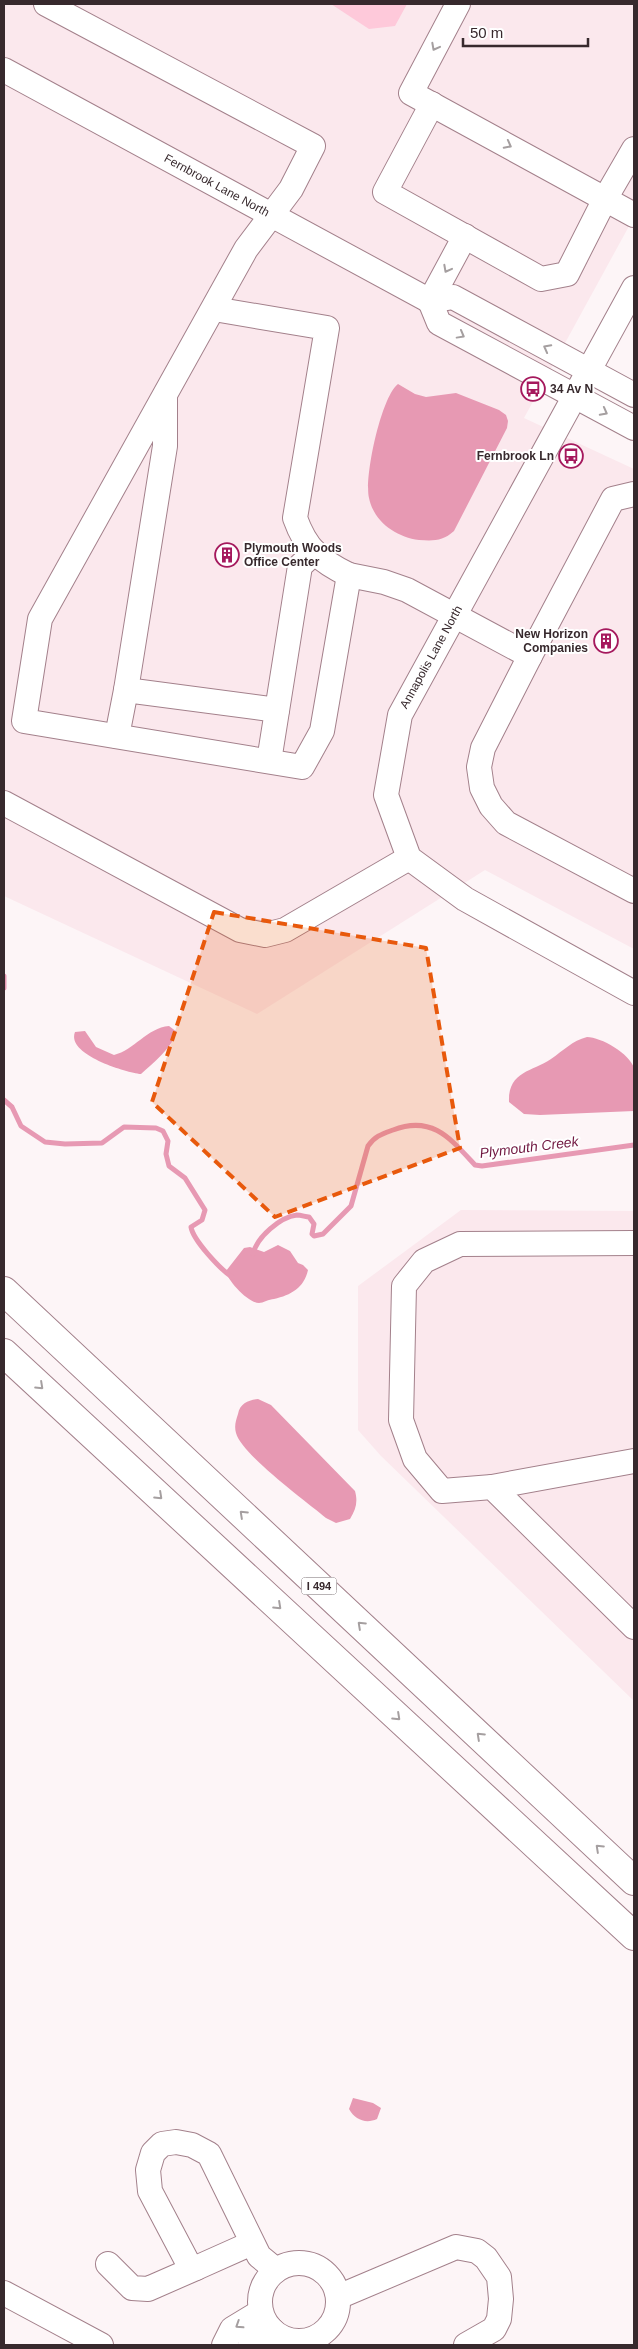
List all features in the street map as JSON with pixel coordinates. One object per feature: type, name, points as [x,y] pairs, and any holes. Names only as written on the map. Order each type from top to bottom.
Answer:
[{"type":"highway","name":"I 494","points":[[4,1291],[634,1881]]},
{"type":"highway","points":[[4,1353],[634,1936]]},
{"type":"street","points":[[46,4],[313,146],[291,188],[246,249],[214,310],[40,619],[24,721],[302,767],[322,731],[349,575]]},
{"type":"street","points":[[458,4],[411,92],[568,176],[634,215]]},
{"type":"street","name":"Fernbrook Lane North","points":[[4,70],[430,301]]},
{"type":"street","points":[[432,104],[385,192],[541,279],[567,274],[605,199],[634,149]]},
{"type":"street","points":[[430,301],[465,236]]},
{"type":"street","name":"Annapolis Lane North","points":[[408,858],[386,795],[400,715],[634,288]]},
{"type":"street","points":[[430,301],[453,297],[634,395]]},
{"type":"street","points":[[430,301],[439,323],[634,428]]},
{"type":"street","points":[[214,310],[327,328],[295,518],[302,539],[328,565],[349,575],[384,582],[407,590],[530,656]]},
{"type":"street","points":[[117,736],[126,690],[164,446],[165,397]]},
{"type":"street","points":[[634,494],[613,499],[483,748],[479,768],[482,788],[491,806],[506,823],[634,891]]},
{"type":"street","points":[[269,761],[300,566],[315,552]]},
{"type":"street","points":[[126,690],[277,710]]},
{"type":"street","points":[[4,803],[240,930],[266,935],[285,930],[408,858],[465,899],[634,993]]},
{"type":"street","points":[[634,1243],[460,1244],[424,1261],[404,1286],[401,1420],[415,1459],[442,1491],[492,1487],[634,1462]]},
{"type":"street","points":[[492,1487],[634,1627]]},
{"type":"street","points":[[196,2268],[188,2263],[150,2191],[148,2170],[153,2153],[162,2144],[176,2142],[192,2144],[209,2154],[259,2256],[276,2270]]},
{"type":"street","points":[[108,2264],[132,2288],[148,2289],[252,2243]]},
{"type":"street","points":[[338,2297],[456,2247],[477,2251],[486,2258],[499,2277],[501,2299],[499,2319],[494,2329],[466,2345]]},
{"type":"street","points":[[302,2263],[315,2266],[326,2273],[334,2284],[338,2297],[336,2312],[325,2340],[296,2341],[283,2338],[266,2321],[261,2293],[267,2280],[276,2270],[288,2264],[302,2263]]},
{"type":"street","points":[[4,2293],[101,2345]]},
{"type":"street","points":[[224,2345],[232,2329],[266,2321]]},
{"type":"street","points":[[250,2345],[266,2321]]},
{"type":"highlighted area","points":[[214,912],[426,948],[460,1148],[275,1217],[152,1102]]},
{"type":"shaded area","points":[[4,4],[634,4],[634,217],[524,418],[634,469],[634,949],[485,870],[257,1014],[4,896]]},
{"type":"shaded area","points":[[331,4],[407,4],[395,26],[369,29]]},
{"type":"shaded area","points":[[398,384],[415,394],[426,397],[456,393],[499,410],[506,415],[508,421],[507,428],[454,531],[438,540],[419,540],[394,532],[381,521],[372,507],[369,498],[369,474],[375,438],[386,404]]},
{"type":"shaded area","points":[[169,1026],[177,1032],[174,1038],[161,1055],[141,1074],[122,1070],[98,1060],[79,1048],[75,1040],[75,1032],[85,1031],[96,1047],[114,1055],[128,1049],[154,1031]]},
{"type":"shaded area","points":[[587,1037],[600,1040],[614,1047],[627,1057],[631,1063],[634,1068],[635,1077],[634,1111],[524,1114],[509,1102],[512,1084],[517,1078],[551,1059],[572,1043]]},
{"type":"shaded area","points":[[461,1210],[634,1211],[634,1701],[381,1456],[358,1430],[358,1286]]},
{"type":"shaded area","points":[[278,1245],[290,1251],[298,1263],[308,1270],[306,1276],[300,1286],[291,1293],[261,1303],[254,1302],[239,1290],[230,1280],[226,1271],[244,1248],[250,1247],[264,1252]]},
{"type":"shaded area","points":[[258,1399],[271,1405],[355,1491],[356,1505],[350,1519],[336,1523],[326,1518],[262,1465],[241,1442],[235,1428],[239,1410],[245,1403]]},
{"type":"shaded area","points":[[353,2098],[373,2103],[381,2108],[377,2119],[365,2121],[354,2116],[349,2109]]},
{"type":"waterway","name":"Plymouth Creek","points":[[4,976],[4,988]]},
{"type":"waterway","name":"Plymouth Creek","points":[[4,1100],[12,1107],[21,1126],[45,1142],[65,1144],[102,1143],[124,1127],[156,1128],[163,1131],[168,1141],[166,1154],[169,1166],[185,1178],[205,1210],[202,1220],[191,1227],[193,1233],[208,1254],[232,1277]]},
{"type":"waterway","name":"Plymouth Creek","points":[[253,1254],[264,1235],[277,1224],[290,1217],[297,1215],[309,1217],[314,1224],[312,1234],[314,1236],[323,1234],[351,1206],[368,1146],[382,1134],[393,1130],[407,1126],[419,1125],[429,1127],[448,1138],[475,1165],[482,1166],[634,1145]]},
{"type":"place","name":"34 Av N","points":[[533,389]]},
{"type":"place","name":"Fernbrook Ln","points":[[571,456]]},
{"type":"place","name":"Plymouth Woods Office Center","points":[[227,555]]},
{"type":"place","name":"New Horizon Companies","points":[[606,641]]}]
